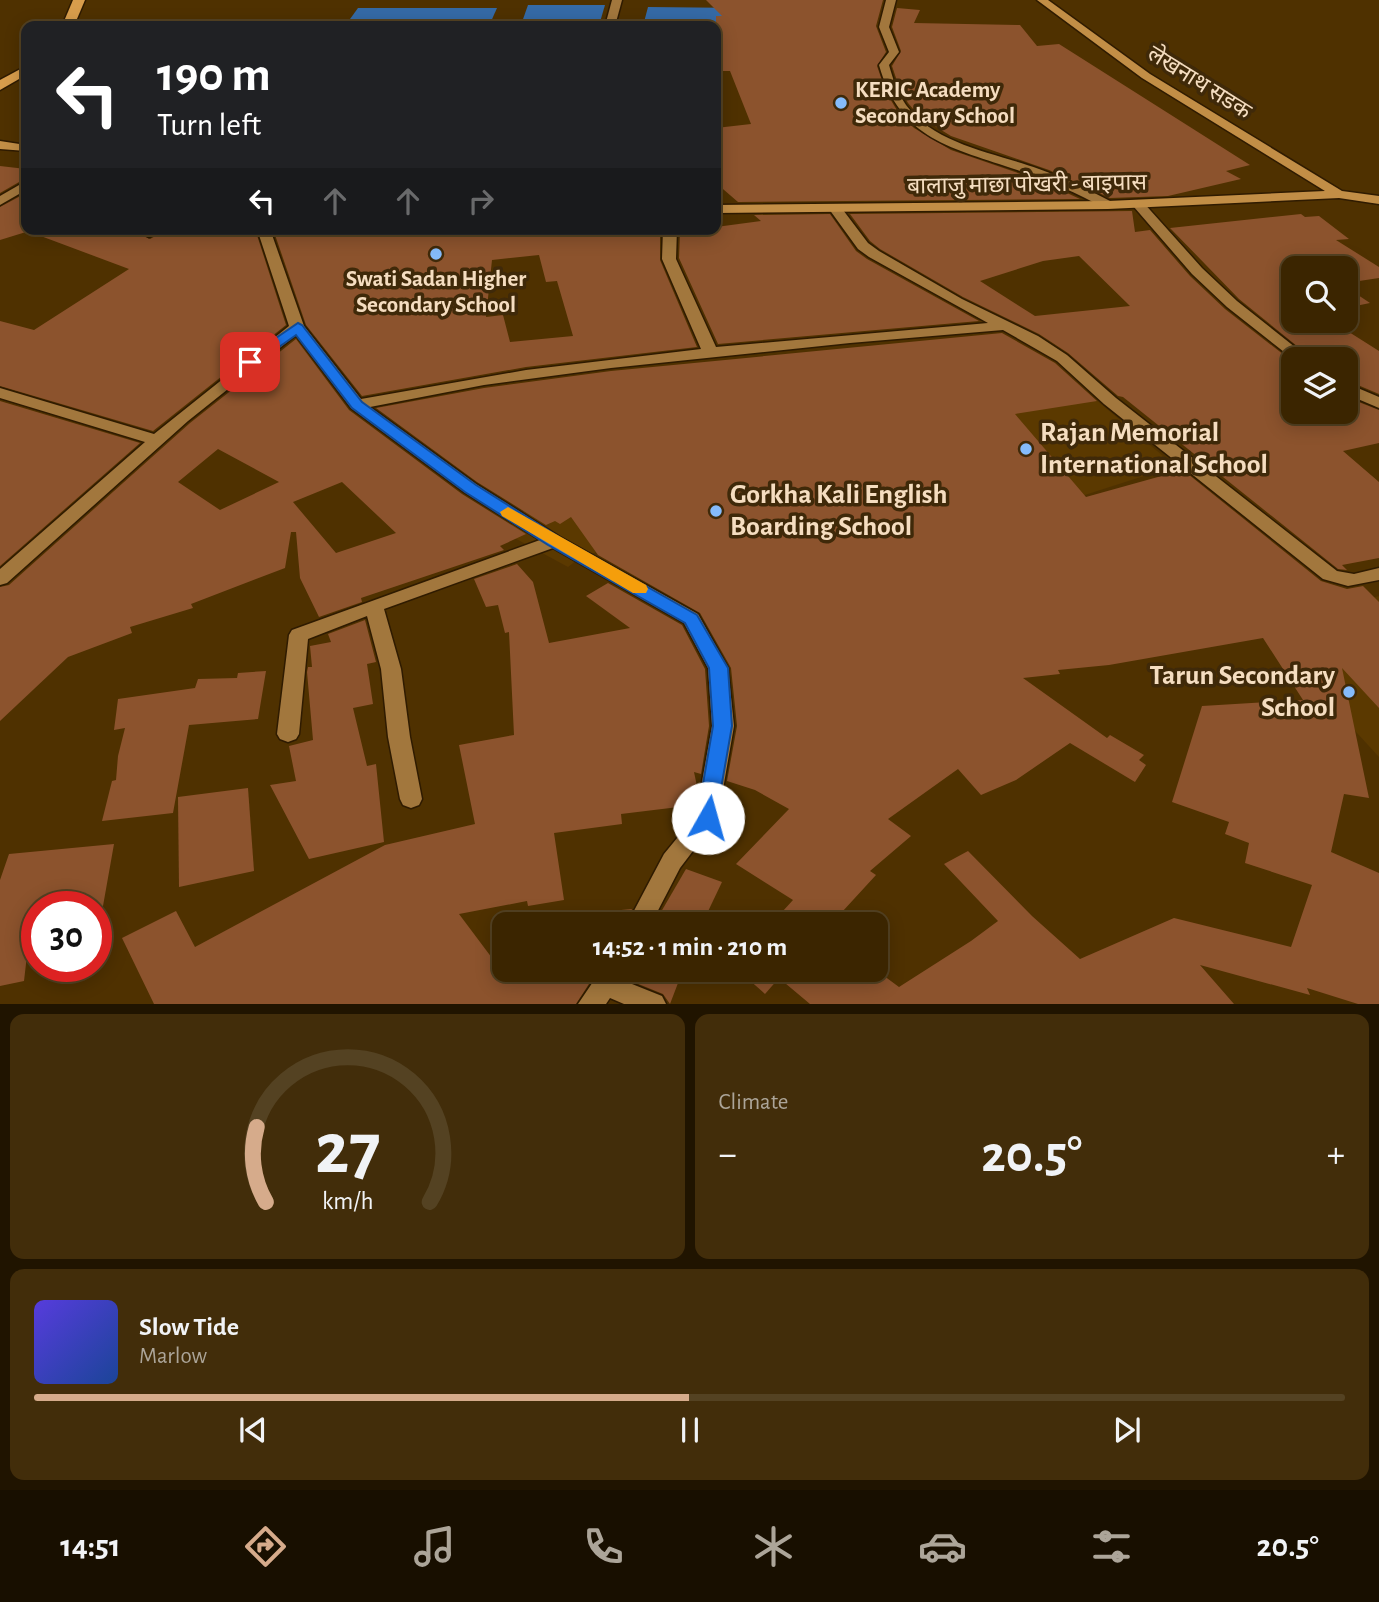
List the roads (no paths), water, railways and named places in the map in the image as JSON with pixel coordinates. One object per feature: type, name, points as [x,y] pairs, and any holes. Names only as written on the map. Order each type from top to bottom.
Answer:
[{"type":"highway","points":[[70,21],[79,0]]},
{"type":"highway","points":[[0,86],[21,73]]},
{"type":"main road","name":"लेखनाथ सडक","points":[[1042,0],[1138,70],[1339,194]]},
{"type":"main road","points":[[0,145],[21,147]]},
{"type":"main road","name":"बालाजु माछा पोखरी - बाइपास","points":[[721,209],[1108,205],[1339,194]]},
{"type":"main road","points":[[1339,194],[1379,200]]},
{"type":"street","points":[[611,21],[617,0]]},
{"type":"street","points":[[891,0],[884,27],[894,52],[884,65],[895,100],[915,122],[977,154],[1077,188],[1108,205]]},
{"type":"street","points":[[0,201],[21,188]]},
{"type":"street","points":[[1139,204],[1197,271],[1232,304],[1288,347]]},
{"type":"street","points":[[835,209],[863,246],[874,254],[1004,326],[1033,339],[1062,358],[1110,401],[1329,575],[1343,581],[1360,580],[1379,574]]},
{"type":"street","points":[[265,235],[298,327],[357,405],[470,488],[554,541],[691,619],[718,668],[723,726],[708,818],[672,861],[645,912]]},
{"type":"street","points":[[670,235],[669,259],[710,352]]},
{"type":"street","points":[[357,405],[439,386],[536,371],[710,352],[1004,326]]},
{"type":"street","points":[[0,579],[157,440],[250,362],[298,327]]},
{"type":"street","points":[[0,393],[157,440]]},
{"type":"street","points":[[1358,393],[1379,403]]},
{"type":"street","points":[[288,734],[299,635],[554,541]]},
{"type":"street","points":[[374,606],[391,668],[399,737],[411,799]]},
{"type":"street","points":[[605,986],[653,1003]]},
{"type":"water","points":[[528,5],[605,5],[600,21],[522,21]]},
{"type":"water","points":[[648,7],[744,8],[742,34],[721,34],[721,21],[644,21]]},
{"type":"water","points":[[358,8],[497,8],[491,21],[349,21]]},
{"type":"place","name":"KERIC Academy Secondary School","points":[[841,103]]},
{"type":"place","name":"Swati Sadan Higher Secondary School","points":[[436,254]]},
{"type":"place","name":"Rajan Memorial International School","points":[[1026,449]]},
{"type":"place","name":"Gorkha Kali English Boarding School","points":[[716,511]]},
{"type":"place","name":"Tarun Secondary School","points":[[1349,692]]}]
